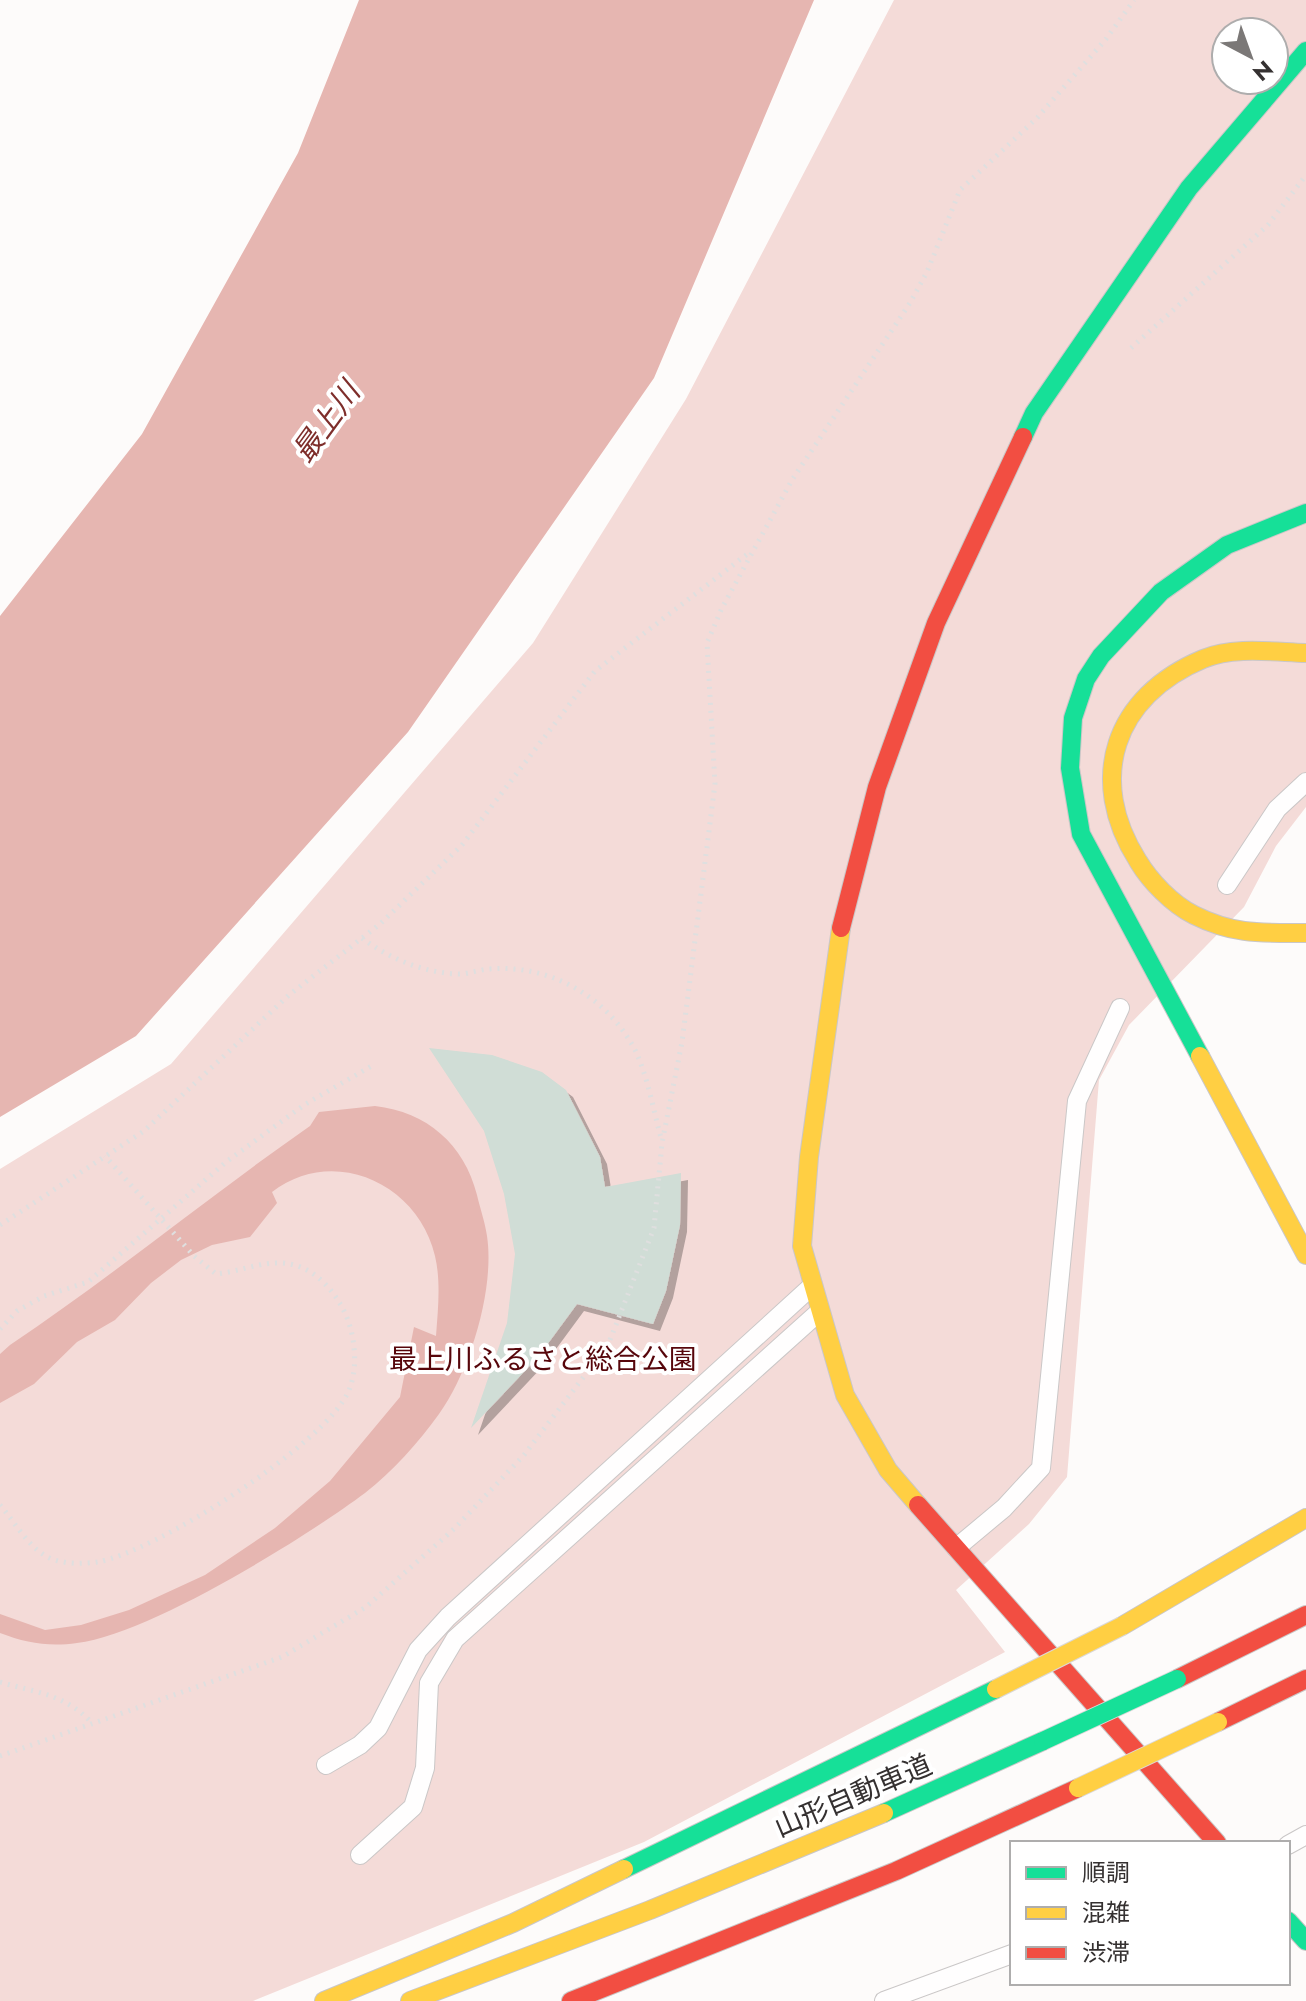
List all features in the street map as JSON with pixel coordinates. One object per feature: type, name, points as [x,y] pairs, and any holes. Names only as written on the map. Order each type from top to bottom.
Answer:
[{"type":"main road","points":[[1215,1841],[888,1470],[845,1395],[802,1246],[809,1157],[838,941],[877,787],[936,623],[1034,413],[1189,188],[1306,51]]},
{"type":"main road","points":[[1306,513],[1228,544],[1202,561],[1124,629],[1097,663],[1077,700],[1069,739],[1069,785],[1081,834],[1306,1255]]},
{"type":"main road","points":[[1306,653],[1243,653],[1205,658],[1171,674],[1142,697],[1121,729],[1110,762],[1111,803],[1123,837],[1143,875],[1170,902],[1207,923],[1241,935],[1282,938],[1306,933]]},
{"type":"main road","points":[[324,2001],[513,1923],[996,1689],[1122,1626],[1306,1518]]},
{"type":"main road","name":"山形自動車道","points":[[410,2001],[526,1959],[863,1824],[1177,1679],[1306,1615]]},
{"type":"main road","points":[[571,2001],[896,1871],[1306,1679]]},
{"type":"main road","points":[[1218,1722],[1306,1691]]},
{"type":"main road","points":[[1290,1923],[1306,1941]]},
{"type":"lane","points":[[1227,885],[1277,809],[1306,782]]},
{"type":"lane","points":[[956,1548],[1004,1508],[1041,1468],[1077,1101],[1120,1008]]},
{"type":"lane","points":[[326,1765],[360,1745],[378,1728],[418,1650],[448,1617],[812,1286]]},
{"type":"lane","points":[[360,1855],[413,1807],[425,1768],[429,1683],[455,1639],[819,1312]]},
{"type":"lane","points":[[884,2001],[1010,1955]]},
{"type":"path","points":[[0,1756],[282,1657],[366,1607],[454,1529],[524,1455],[608,1345],[654,1228],[662,1143],[682,1042],[715,784],[707,643],[792,480],[910,303],[927,272],[960,190],[1037,118],[1106,39],[1134,0]]},
{"type":"path","points":[[1129,351],[1268,225],[1306,175]]},
{"type":"path","points":[[0,1225],[144,1131],[289,995],[362,938],[462,845],[595,671],[754,549]]},
{"type":"path","points":[[362,938],[383,954],[435,971],[458,974],[489,969],[523,970],[570,983],[592,997],[634,1050],[662,1143]]},
{"type":"path","points":[[0,1329],[17,1311],[44,1296],[88,1282],[226,1162],[304,1105],[375,1064]]},
{"type":"path","points":[[0,1505],[32,1545],[51,1559],[70,1564],[99,1562],[133,1549],[223,1503],[296,1449],[332,1416],[350,1389],[353,1366],[349,1318],[318,1276],[281,1263],[216,1274],[194,1256],[105,1156]]},
{"type":"path","points":[[0,1682],[67,1701],[92,1723]]},
{"type":"green space","name":"最上川ふるさと総合公園","points":[[894,0],[1306,0],[1306,807],[1276,846],[1244,907],[1129,1025],[1099,1080],[1067,1477],[1029,1524],[956,1590],[1005,1652],[644,1842],[253,2001],[0,2001],[0,1169],[171,1064],[533,643],[686,399]]},
{"type":"water","name":"最上川","points":[[359,0],[814,0],[654,378],[408,732],[136,1036],[0,1117],[0,616],[142,434],[298,153]]},
{"type":"water","points":[[375,1106],[394,1109],[427,1123],[453,1146],[471,1177],[486,1231],[489,1257],[478,1329],[461,1376],[439,1414],[405,1456],[365,1493],[304,1535],[184,1604],[108,1636],[77,1643],[38,1643],[0,1633],[0,1614],[45,1630],[81,1625],[129,1610],[205,1575],[275,1528],[330,1481],[400,1397],[414,1327],[436,1336],[437,1266],[426,1230],[411,1209],[392,1191],[370,1179],[346,1172],[321,1172],[296,1178],[272,1192],[277,1203],[250,1237],[212,1245],[181,1260],[151,1283],[115,1320],[77,1342],[34,1384],[0,1403],[0,1354],[10,1345],[310,1126],[319,1112]]},
{"type":"building","points":[[429,1048],[492,1055],[542,1072],[566,1090],[600,1157],[605,1187],[681,1173],[680,1225],[666,1291],[653,1324],[577,1304],[538,1357],[471,1428],[507,1323],[515,1254],[504,1194],[484,1131]]},
{"type":"traffic: fast","points":[[1023,437],[1034,413],[1189,188],[1306,51]]},
{"type":"traffic: fast","points":[[1200,1056],[1081,834],[1070,768],[1073,718],[1086,679],[1101,656],[1161,592],[1227,545],[1306,513]]},
{"type":"traffic: fast","points":[[1043,1741],[1177,1679]]},
{"type":"traffic: fast","points":[[624,1869],[996,1689]]},
{"type":"traffic: fast","points":[[884,1813],[1043,1741]]},
{"type":"traffic: fast","points":[[1290,1923],[1306,1941]]},
{"type":"traffic: slow","points":[[1306,653],[1228,652],[1203,659],[1173,675],[1148,695],[1130,718],[1118,743],[1112,771],[1114,800],[1122,830],[1143,869],[1170,898],[1194,915],[1222,926],[1262,933],[1306,933]]},
{"type":"traffic: slow","points":[[841,928],[809,1157],[802,1246],[845,1395],[888,1470],[918,1505]]},
{"type":"traffic: slow","points":[[1200,1056],[1306,1255]]},
{"type":"traffic: slow","points":[[1122,1626],[1306,1518]]},
{"type":"traffic: slow","points":[[996,1689],[1122,1626]]},
{"type":"traffic: slow","points":[[1078,1788],[1218,1722]]},
{"type":"traffic: slow","points":[[410,2001],[650,1910],[884,1813]]},
{"type":"traffic: slow","points":[[324,2001],[513,1923],[624,1869]]},
{"type":"traffic: jam","points":[[841,928],[877,787],[936,623],[1023,437]]},
{"type":"traffic: jam","points":[[918,1505],[1215,1841]]},
{"type":"traffic: jam","points":[[1177,1679],[1306,1615]]},
{"type":"traffic: jam","points":[[1218,1722],[1306,1679]]},
{"type":"traffic: jam","points":[[571,2001],[896,1871],[1078,1788]]}]
